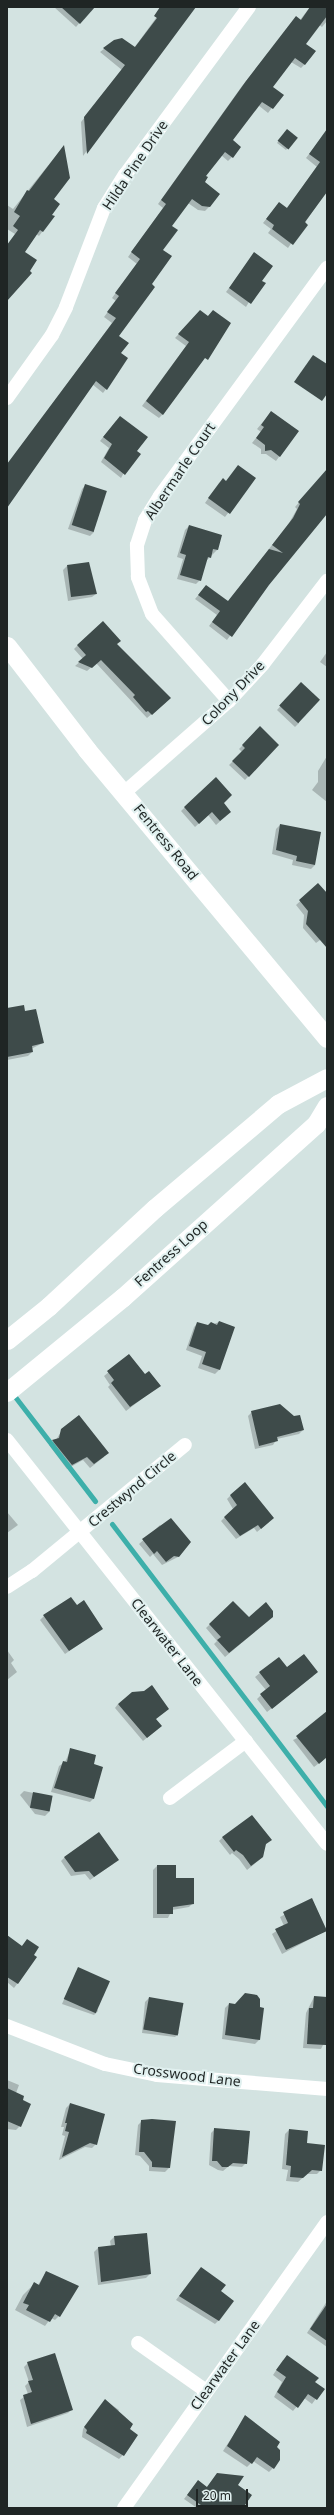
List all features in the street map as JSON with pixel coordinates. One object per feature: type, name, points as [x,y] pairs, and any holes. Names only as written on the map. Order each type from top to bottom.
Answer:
[{"type":"street","name":"Hilda Pine Drive","points":[[7,398],[52,335],[66,307],[104,208],[125,175],[249,7]]},
{"type":"street","name":"Albermarle Court","points":[[229,701],[152,614],[138,577],[137,545],[145,520],[160,496],[327,268]]},
{"type":"street","name":"Colony Drive","points":[[125,792],[229,701],[263,664],[327,581]]},
{"type":"street","name":"Fentress Road","points":[[7,646],[36,686],[327,1038]]},
{"type":"street","points":[[7,1340],[49,1306],[160,1203],[278,1104],[327,1078]]},
{"type":"street","name":"Fentress Loop","points":[[7,1392],[122,1298],[316,1124],[327,1106]]},
{"type":"street","name":"Clearwater Lane","points":[[7,1440],[327,1844]]},
{"type":"street","name":"Crestwynd Circle","points":[[7,1587],[80,1532],[184,1446]]},
{"type":"street","points":[[170,1798],[246,1741]]},
{"type":"street","name":"Crosswood Lane","points":[[7,2026],[105,2064],[157,2075],[327,2089]]},
{"type":"street","name":"Clearwater Lane","points":[[124,2508],[327,2222]]},
{"type":"street","points":[[138,2342],[206,2391]]},
{"type":"building","points":[[61,7],[95,7],[80,24]]},
{"type":"building","points":[[160,7],[196,7],[87,154],[84,117],[125,65],[103,48],[114,40],[122,38],[135,47],[157,18],[154,16]]},
{"type":"building","points":[[310,7],[327,7],[327,16],[306,44],[316,51],[305,65],[295,58],[273,87],[284,95],[273,109],[262,102],[233,140],[241,147],[233,158],[225,152],[206,176],[208,177],[205,182],[220,194],[210,207],[202,206],[192,199],[172,226],[178,230],[163,250],[172,256],[152,284],[155,287],[119,336],[129,343],[121,353],[128,358],[107,390],[96,381],[7,508],[7,464],[116,318],[107,312],[119,296],[115,293],[140,259],[131,252],[166,204],[161,200],[246,81],[296,16],[301,20]]},
{"type":"building","points":[[287,129],[298,138],[288,149],[278,141]]},
{"type":"building","points":[[327,129],[327,192],[305,222],[308,225],[293,245],[272,229],[274,225],[266,219],[279,202],[287,208],[320,162],[309,154]]},
{"type":"building","points":[[64,145],[70,178],[54,199],[60,204],[52,215],[55,216],[43,232],[40,230],[25,252],[37,260],[30,271],[32,273],[7,301],[7,245],[18,230],[13,226],[20,216],[14,212],[27,190],[29,191]]},
{"type":"building","points":[[254,252],[273,266],[262,281],[266,283],[251,304],[229,288]]},
{"type":"building","points":[[200,310],[208,316],[213,310],[231,323],[208,360],[205,358],[163,415],[146,401],[189,342],[178,334]]},
{"type":"building","points":[[313,355],[327,364],[327,394],[322,401],[294,382]]},
{"type":"building","points":[[271,411],[299,431],[280,457],[271,450],[265,451],[265,445],[256,438],[264,427],[261,425]]},
{"type":"building","points":[[120,416],[148,437],[137,451],[141,454],[125,475],[104,458],[112,444],[103,437]]},
{"type":"building","points":[[238,465],[256,478],[230,514],[208,498],[223,478],[226,481]]},
{"type":"building","points":[[327,469],[327,514],[269,585],[232,637],[212,622],[220,611],[198,595],[206,585],[228,601],[269,549],[283,553],[272,545],[293,518],[300,504],[298,502]]},
{"type":"building","points":[[85,484],[107,491],[94,532],[72,525]]},
{"type":"building","points":[[189,525],[222,535],[218,550],[213,549],[211,558],[208,557],[201,581],[180,575],[186,555],[180,553]]},
{"type":"building","points":[[89,562],[97,594],[71,597],[67,565]]},
{"type":"building","points":[[103,621],[121,641],[117,644],[171,698],[152,715],[148,711],[146,712],[133,697],[135,695],[101,660],[92,668],[78,662],[86,655],[77,645]]},
{"type":"building","points":[[301,682],[320,700],[298,723],[279,705]]},
{"type":"building","points":[[260,726],[279,745],[249,777],[232,761],[245,748],[242,745]]},
{"type":"building","points":[[216,777],[232,795],[224,803],[231,812],[220,821],[212,812],[199,824],[184,807]]},
{"type":"building","points":[[280,824],[321,832],[315,865],[296,861],[297,856],[276,850]]},
{"type":"building","points":[[318,883],[327,893],[327,948],[306,924],[308,911],[299,900]]},
{"type":"building","points":[[24,1005],[25,1011],[36,1009],[44,1043],[32,1046],[33,1052],[7,1057],[7,1008]]},
{"type":"building","points":[[219,1321],[235,1327],[220,1370],[202,1364],[206,1352],[189,1346],[197,1322],[208,1325],[211,1322],[217,1325]]},
{"type":"building","points":[[129,1354],[145,1374],[149,1371],[161,1386],[130,1407],[111,1383],[114,1380],[107,1371]]},
{"type":"building","points":[[280,1404],[294,1416],[300,1415],[304,1430],[277,1437],[278,1441],[259,1446],[251,1411]]},
{"type":"building","points":[[79,1415],[109,1453],[94,1464],[87,1457],[72,1465],[52,1440],[59,1438],[61,1429]]},
{"type":"building","points":[[245,1482],[274,1518],[261,1529],[258,1525],[240,1536],[224,1517],[237,1505],[230,1495]]},
{"type":"building","points":[[171,1518],[191,1542],[179,1557],[174,1556],[166,1562],[157,1551],[154,1554],[142,1539]]},
{"type":"building","points":[[71,1597],[77,1605],[84,1600],[103,1629],[69,1651],[43,1615]]},
{"type":"building","points":[[233,1601],[249,1617],[266,1602],[273,1611],[273,1617],[229,1653],[217,1640],[221,1637],[209,1624]]},
{"type":"building","points":[[304,1654],[318,1672],[272,1709],[260,1694],[270,1686],[259,1672],[279,1657],[287,1667]]},
{"type":"building","points":[[152,1685],[169,1709],[156,1719],[162,1726],[147,1738],[118,1704],[132,1692],[144,1691]]},
{"type":"building","points":[[327,1711],[327,1757],[319,1764],[296,1736]]},
{"type":"building","points":[[70,1748],[96,1755],[94,1764],[103,1767],[94,1799],[54,1788],[63,1761],[67,1762]]},
{"type":"building","points":[[33,1792],[53,1796],[50,1812],[30,1808]]},
{"type":"building","points":[[252,1815],[272,1840],[266,1844],[263,1857],[251,1866],[243,1855],[236,1850],[234,1852],[222,1837]]},
{"type":"building","points":[[99,1832],[119,1860],[94,1877],[89,1871],[75,1872],[64,1857]]},
{"type":"building","points":[[157,1865],[176,1865],[176,1878],[194,1878],[194,1904],[173,1907],[173,1914],[157,1914]]},
{"type":"building","points":[[312,1898],[327,1931],[286,1950],[275,1929],[288,1923],[283,1912]]},
{"type":"building","points":[[7,1935],[22,1946],[27,1939],[39,1947],[34,1955],[37,1957],[18,1984],[7,1977]]},
{"type":"building","points":[[78,1967],[110,1981],[96,2013],[64,1999]]},
{"type":"building","points":[[245,1993],[257,1995],[260,1999],[260,2007],[264,2008],[260,2040],[225,2035],[229,2003],[235,2004]]},
{"type":"building","points":[[314,1996],[327,1997],[326,2045],[307,2044],[309,2008],[313,2008]]},
{"type":"building","points":[[149,1997],[183,2003],[178,2036],[143,2029]]},
{"type":"building","points":[[7,2088],[24,2096],[23,2100],[31,2104],[21,2127],[7,2121]]},
{"type":"building","points":[[70,2103],[105,2114],[97,2145],[90,2143],[62,2157],[69,2132],[65,2131],[67,2123],[65,2123]]},
{"type":"building","points":[[152,2119],[176,2121],[170,2168],[152,2167],[152,2162],[144,2152],[139,2152],[141,2120]]},
{"type":"building","points":[[214,2128],[250,2131],[247,2164],[233,2163],[228,2167],[222,2167],[217,2161],[212,2161]]},
{"type":"building","points":[[289,2129],[308,2131],[307,2143],[325,2145],[322,2171],[312,2170],[303,2178],[290,2177],[291,2166],[286,2165]]},
{"type":"building","points":[[147,2233],[151,2274],[101,2282],[98,2247],[115,2245],[114,2236]]},
{"type":"building","points":[[201,2267],[226,2285],[221,2291],[234,2301],[219,2321],[179,2296]]},
{"type":"building","points":[[46,2271],[79,2286],[60,2317],[55,2314],[50,2322],[26,2310],[29,2305],[23,2303],[34,2282],[39,2285]]},
{"type":"building","points":[[327,2304],[327,2341],[310,2329]]},
{"type":"building","points":[[55,2353],[73,2410],[31,2424],[23,2395],[32,2392],[28,2381],[33,2380],[27,2362]]},
{"type":"building","points":[[287,2355],[319,2378],[315,2382],[325,2389],[317,2400],[308,2394],[298,2408],[277,2392],[286,2377],[276,2370]]},
{"type":"building","points":[[105,2399],[133,2424],[130,2429],[138,2435],[124,2456],[86,2433],[87,2430],[84,2427]]},
{"type":"building","points":[[245,2415],[280,2442],[277,2447],[280,2450],[280,2460],[274,2469],[257,2457],[252,2464],[227,2446]]},
{"type":"building","points":[[217,2473],[244,2476],[238,2485],[252,2495],[243,2508],[205,2508],[187,2495],[198,2480],[207,2487]]},
{"type":"waterway","points":[[16,1398],[95,1501]]},
{"type":"waterway","points":[[112,1524],[327,1806]]}]
